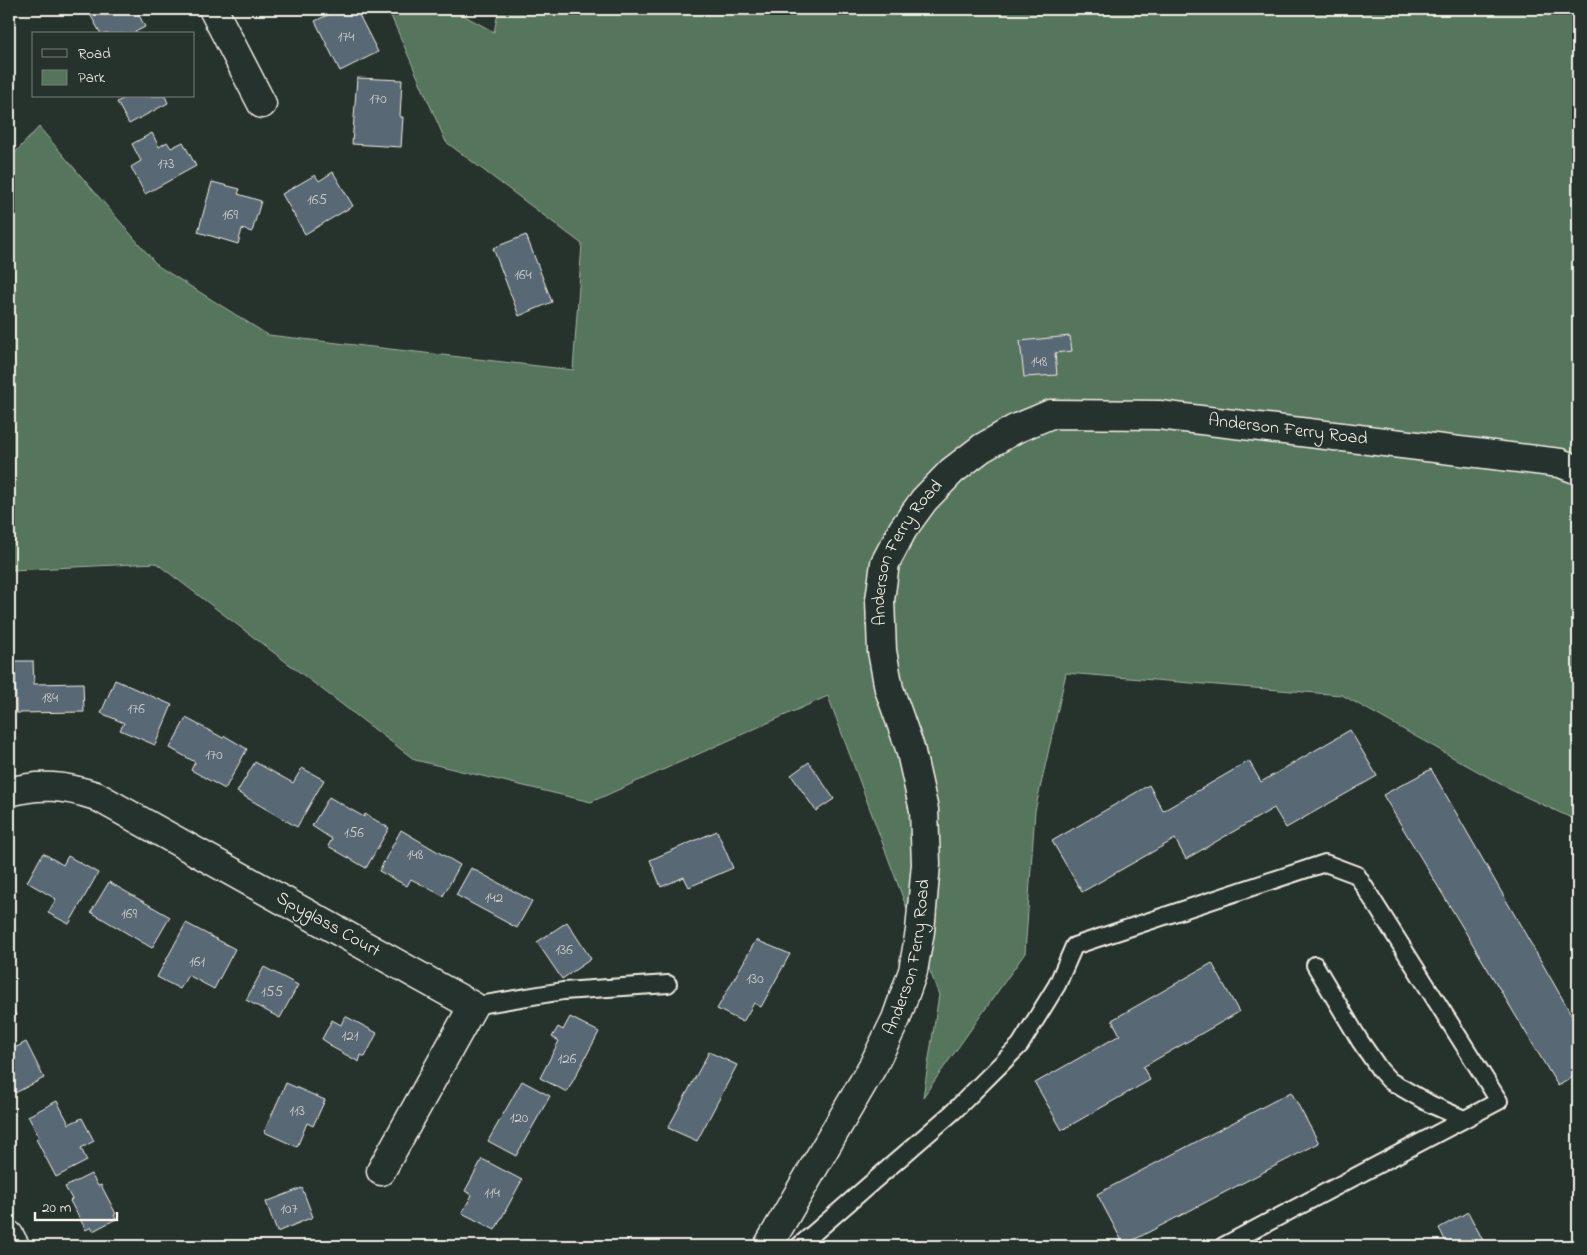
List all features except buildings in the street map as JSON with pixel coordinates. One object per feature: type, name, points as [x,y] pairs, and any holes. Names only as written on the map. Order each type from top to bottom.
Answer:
[{"type":"street","points":[[213,9],[262,104]]},
{"type":"street","name":"Anderson Ferry Road","points":[[768,1246],[850,1102],[874,1064],[896,1019],[913,971],[920,931],[926,864],[924,810],[910,748],[889,688],[882,651],[880,600],[885,562],[903,529],[924,500],[952,471],[982,448],[1015,429],[1051,414],[1159,415],[1560,463],[1578,470]]},
{"type":"street","name":"Spyglass Court","points":[[9,792],[23,788],[48,786],[72,789],[96,796],[473,1006]]},
{"type":"street","points":[[381,1171],[473,1006]]},
{"type":"street","points":[[9,1235],[14,1246]]},
{"type":"lane","points":[[799,1246],[954,1111],[1020,1045],[1057,985],[1074,946],[1325,863],[1357,876],[1499,1101],[1223,1246]]},
{"type":"lane","points":[[1315,965],[1360,1041],[1390,1081],[1430,1104],[1464,1119]]},
{"type":"lane","points":[[473,1006],[562,991],[668,984]]},
{"type":"green space","points":[[388,9],[452,9],[494,32],[499,9],[1578,9],[1578,821],[1511,790],[1342,695],[1066,673],[1035,811],[1025,953],[923,1097],[939,995],[828,696],[591,802],[415,760],[156,563],[12,570],[9,568],[9,159],[39,127],[158,266],[268,335],[573,370],[582,244],[446,142]]}]
